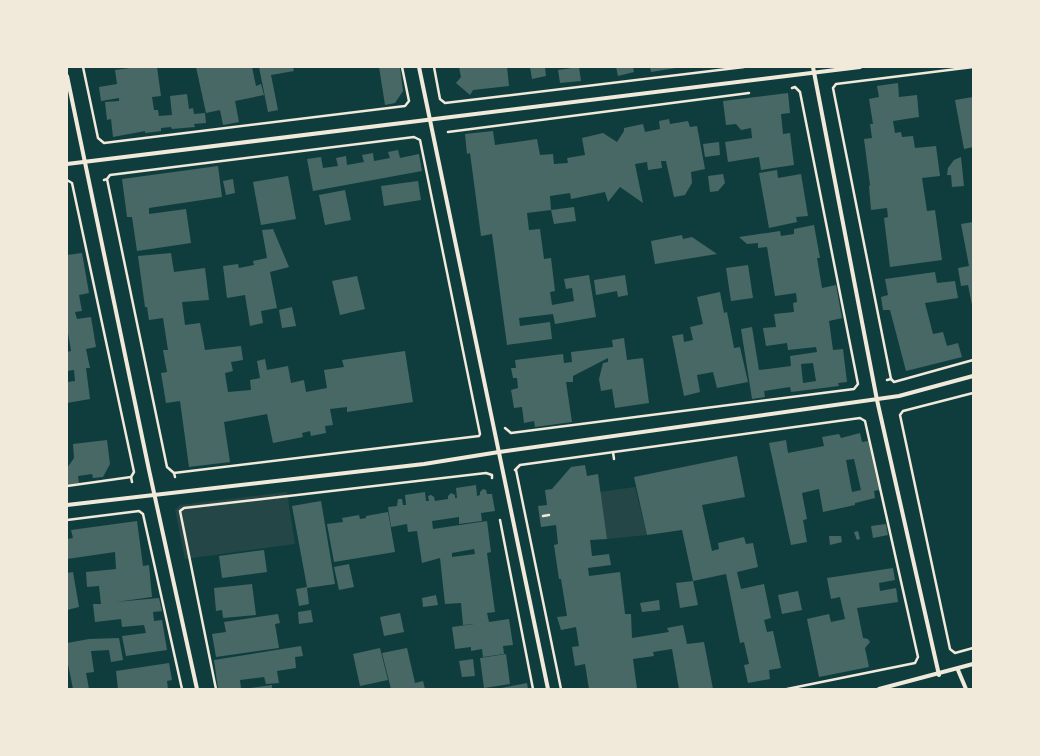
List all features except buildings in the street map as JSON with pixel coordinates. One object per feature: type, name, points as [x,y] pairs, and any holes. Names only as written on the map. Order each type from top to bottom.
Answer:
[{"type":"street","points":[[419,67],[548,689]]},
{"type":"street","points":[[813,67],[877,400],[939,675]]},
{"type":"street","points":[[67,164],[860,67]]},
{"type":"street","points":[[67,76],[154,494],[197,689]]},
{"type":"street","points":[[67,505],[424,464],[499,452],[877,400],[899,396],[973,376]]},
{"type":"street","points":[[879,689],[958,670],[973,664]]},
{"type":"street","points":[[958,670],[966,689]]},
{"type":"path","points":[[83,67],[98,138],[104,142],[406,107],[409,101],[402,67]]},
{"type":"path","points":[[434,67],[439,99],[445,104],[744,67]]},
{"type":"path","points":[[973,68],[836,84],[831,88],[889,379],[895,383],[973,360]]},
{"type":"path","points":[[504,421],[505,429],[512,435],[854,389],[859,384],[802,91],[795,87],[788,88]]},
{"type":"path","points":[[446,135],[448,130],[751,93]]},
{"type":"path","points":[[413,133],[414,137]]},
{"type":"path","points":[[414,137],[420,140],[480,436],[174,473],[165,468],[105,179],[110,173],[414,137]]},
{"type":"path","points":[[94,139],[98,138]]},
{"type":"path","points":[[104,142],[105,147]]},
{"type":"path","points":[[67,179],[73,183],[134,472],[131,477],[132,482]]},
{"type":"path","points":[[972,649],[954,653],[949,650],[899,415],[903,409],[973,393]]},
{"type":"path","points":[[858,413],[860,418],[865,421],[869,420]]},
{"type":"path","points":[[561,689],[516,470],[519,463],[613,452],[860,418]]},
{"type":"path","points":[[865,421],[918,657],[915,663],[916,666]]},
{"type":"path","points":[[613,452],[614,459]]},
{"type":"path","points":[[216,689],[180,511],[183,506],[486,471],[492,475],[493,483]]},
{"type":"path","points":[[174,473],[175,477]]},
{"type":"path","points":[[67,486],[131,477]]},
{"type":"path","points":[[67,520],[139,510],[145,514],[182,689]]},
{"type":"path","points":[[175,511],[180,511]]},
{"type":"path","points":[[499,514],[533,689]]},
{"type":"path","points":[[543,516],[549,515]]},
{"type":"path","points":[[918,657],[924,655]]},
{"type":"path","points":[[787,689],[915,663]]},
{"type":"shaded area","points":[[635,487],[647,535],[607,539],[600,492]]},
{"type":"shaded area","points":[[287,492],[295,544],[185,559],[175,510],[180,505]]}]
